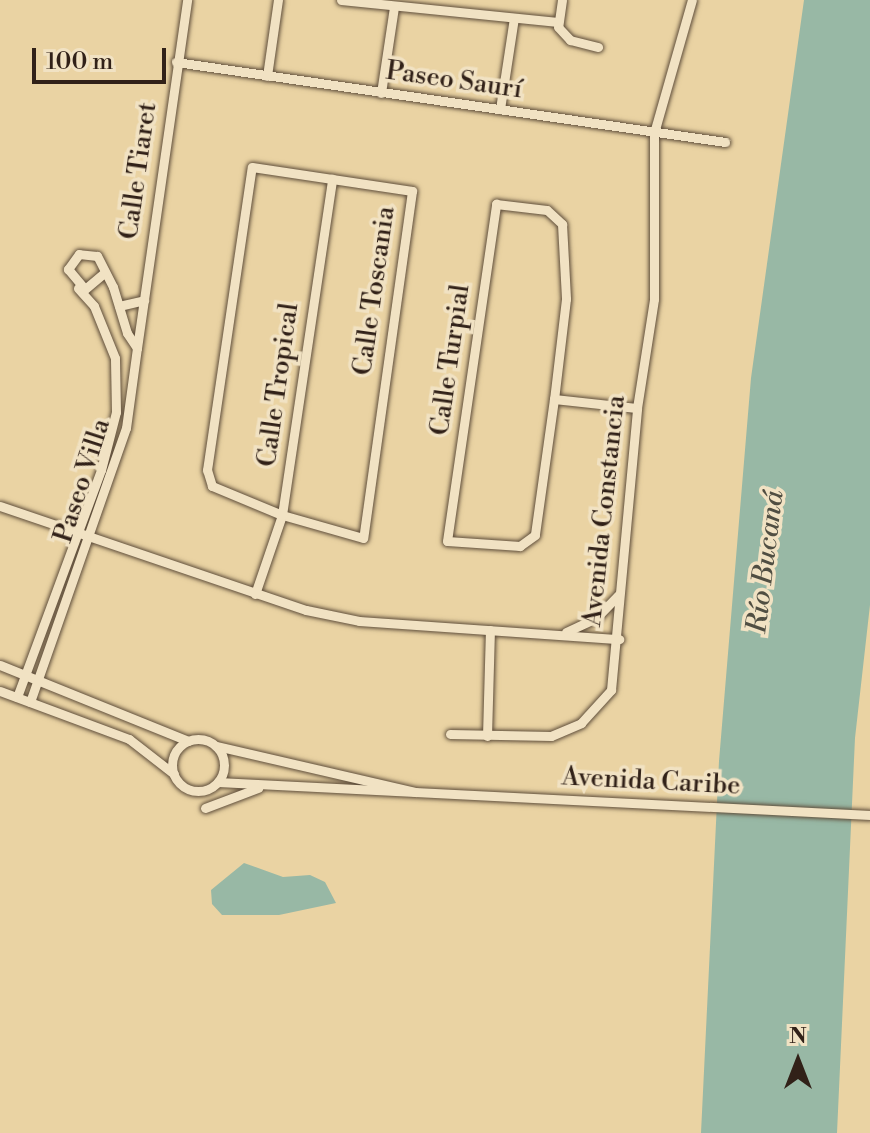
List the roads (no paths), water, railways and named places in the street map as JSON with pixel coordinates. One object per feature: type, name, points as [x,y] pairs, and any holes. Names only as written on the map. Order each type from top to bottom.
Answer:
[{"type":"street","name":"Calle Tiaret","points":[[137,348],[187,0]]},
{"type":"street","points":[[267,76],[278,0]]},
{"type":"street","points":[[562,0],[558,22],[570,40],[598,47]]},
{"type":"street","name":"Avenida Constancia","points":[[0,506],[255,594],[359,621],[619,639],[619,594],[637,408],[654,299],[654,133],[692,0]]},
{"type":"street","points":[[346,1],[558,22]]},
{"type":"street","points":[[381,93],[394,7]]},
{"type":"street","points":[[500,109],[514,18]]},
{"type":"street","name":"Paseo Saurí","points":[[176,62],[725,142]]},
{"type":"street","name":"Calle Toscania","points":[[252,167],[412,191],[363,538],[282,515],[212,486],[207,470],[252,167]]},
{"type":"street","name":"Calle Tropical","points":[[255,594],[282,515],[332,179]]},
{"type":"street","name":"Calle Turpial","points":[[496,204],[547,210],[562,224],[566,299],[554,399],[535,535],[520,546],[447,541],[496,204]]},
{"type":"street","points":[[105,272],[94,287],[76,286],[68,269],[79,254],[97,256],[105,272],[137,348]]},
{"type":"street","name":"Paseo Villa","points":[[17,697],[107,449],[117,384],[106,331],[76,286]]},
{"type":"street","points":[[119,306],[144,300]]},
{"type":"street","name":"Paseo Villa","points":[[30,702],[126,428],[137,348]]},
{"type":"street","points":[[554,399],[637,408]]},
{"type":"street","points":[[563,633],[596,618],[619,594]]},
{"type":"street","points":[[487,736],[490,630]]},
{"type":"street","points":[[450,734],[551,736],[581,723],[611,690],[619,639]]},
{"type":"street","points":[[0,665],[188,741],[216,746],[223,760],[218,782],[196,790],[129,739],[0,691]]},
{"type":"street","points":[[174,774],[173,758],[188,741]]},
{"type":"street","name":"Avenida Caribe","points":[[216,746],[430,795]]},
{"type":"street","name":"Avenida Caribe","points":[[218,782],[265,787],[870,815]]},
{"type":"street","points":[[205,808],[265,787]]},
{"type":"water","name":"Río Bucaná","points":[[804,0],[870,0],[870,605],[855,738],[837,1133],[701,1133],[719,761],[751,378]]},
{"type":"water","points":[[244,863],[283,877],[310,875],[325,882],[336,903],[279,915],[222,915],[212,904],[211,890]]}]
